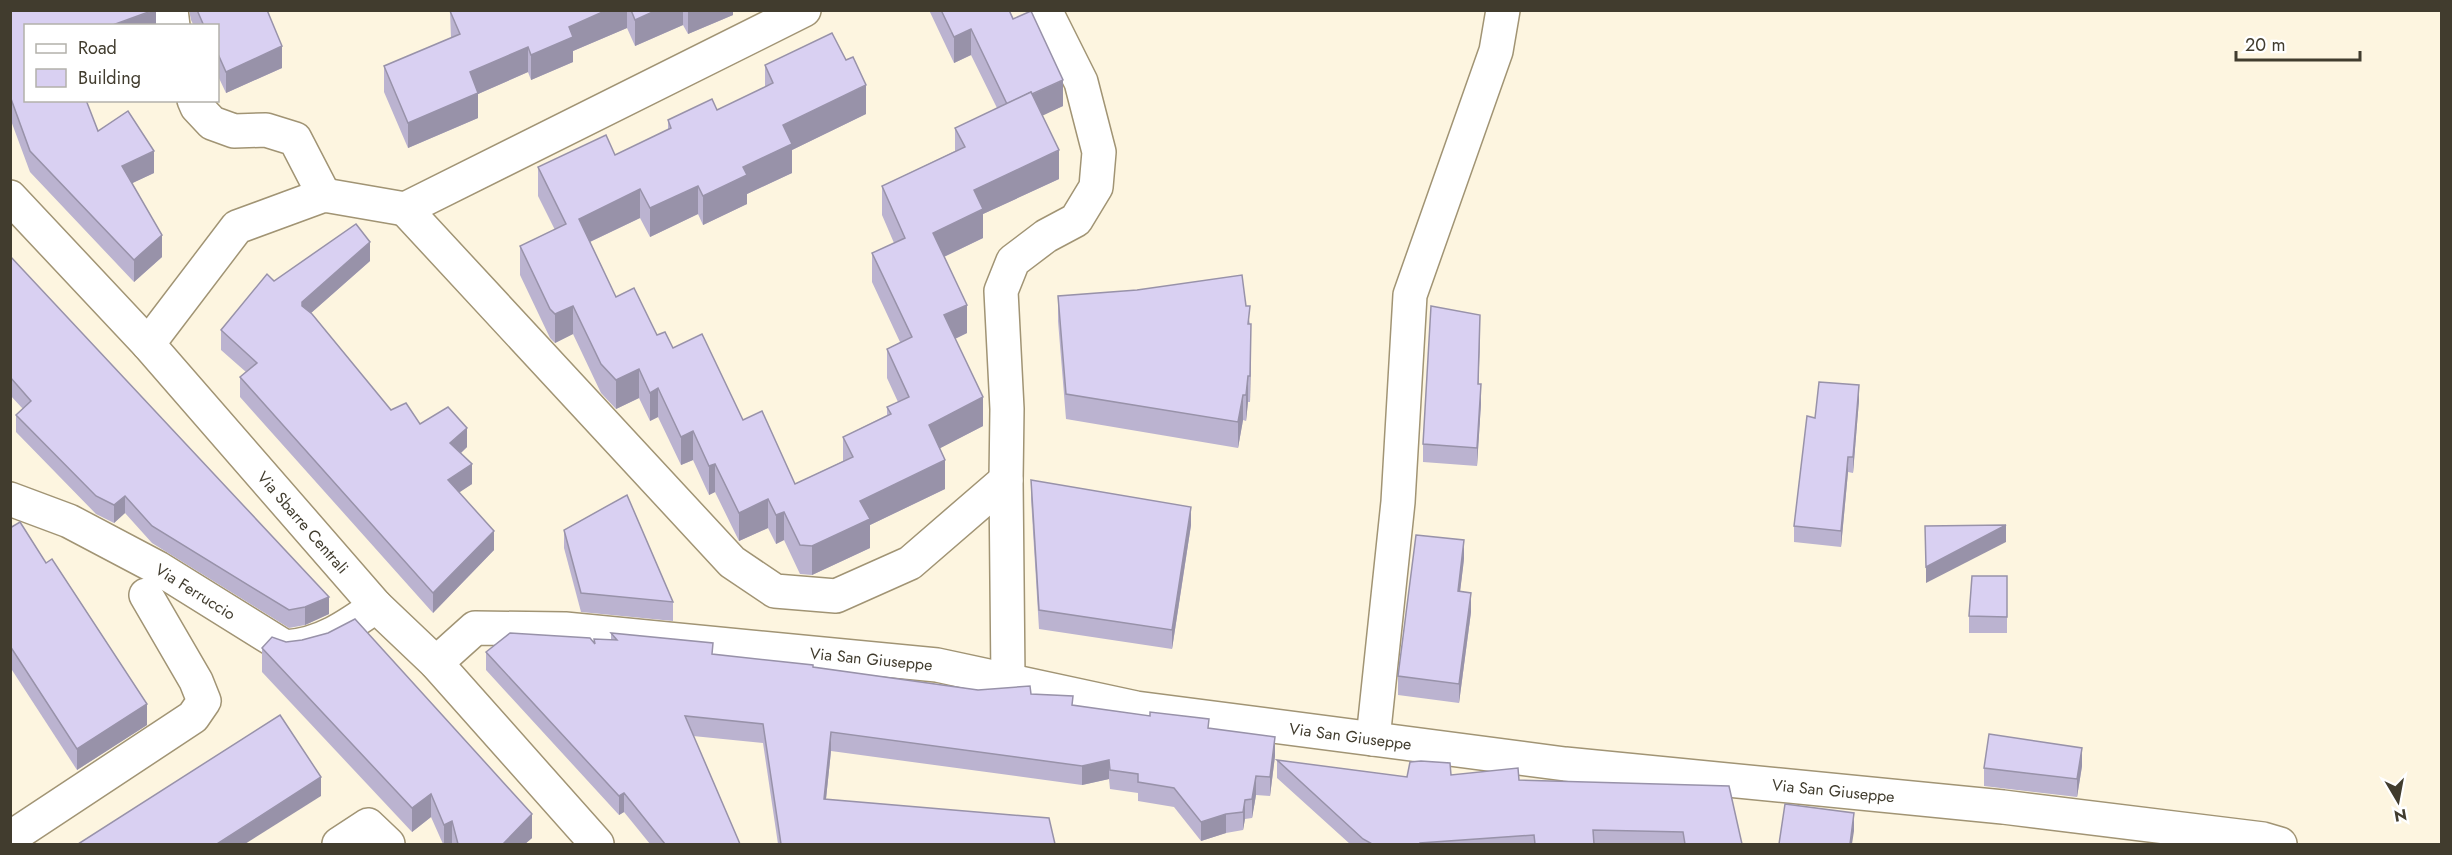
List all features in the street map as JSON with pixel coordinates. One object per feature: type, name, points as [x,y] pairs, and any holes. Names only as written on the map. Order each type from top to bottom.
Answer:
[{"type":"street","points":[[148,344],[237,226],[324,195],[405,209],[804,10]]},
{"type":"street","points":[[1008,680],[1007,409],[1000,291],[1013,261],[1046,236],[1076,220],[1096,187],[1099,152],[1081,82],[1045,10]]},
{"type":"street","points":[[1373,739],[1398,502],[1410,295],[1496,51],[1503,10]]},
{"type":"street","points":[[195,102],[212,123],[234,130],[266,130],[295,139],[324,195]]},
{"type":"street","name":"Via Sbarre Centrali","points":[[10,197],[148,344],[376,606],[436,663],[597,844]]},
{"type":"street","points":[[405,209],[732,562],[775,591],[836,596],[910,563],[1006,480]]},
{"type":"street","name":"Via Ferruccio","points":[[10,499],[69,521],[158,568],[285,647],[303,646],[339,632],[376,606]]},
{"type":"street","points":[[10,838],[194,717],[204,700],[196,681],[146,596]]},
{"type":"street","name":"Via San Giuseppe","points":[[436,663],[476,628],[565,628],[937,665],[1136,708],[1565,764],[2003,807],[2263,839],[2280,844]]},
{"type":"street","points":[[339,844],[368,825],[388,844]]},
{"type":"building","points":[[10,10],[154,10],[116,24],[24,24],[24,102],[87,102],[98,131],[128,111],[154,151],[122,166],[162,235],[134,260],[30,151],[10,96]]},
{"type":"building","points":[[197,10],[267,10],[282,46],[226,72],[219,56],[219,24],[203,24]]},
{"type":"building","points":[[451,10],[607,10],[569,27],[573,37],[531,55],[528,47],[470,72],[478,93],[408,123],[384,66],[460,34]]},
{"type":"building","points":[[631,10],[657,10],[635,20]]},
{"type":"building","points":[[941,10],[1009,10],[1013,19],[1031,11],[1063,80],[1007,104],[971,29],[954,37]]},
{"type":"building","points":[[832,33],[846,60],[853,57],[866,85],[783,125],[792,144],[743,167],[747,175],[703,196],[698,186],[650,208],[640,189],[579,219],[616,297],[634,288],[657,335],[665,332],[673,348],[702,334],[743,420],[762,411],[795,484],[853,457],[843,437],[891,414],[887,407],[909,397],[887,349],[912,337],[872,253],[905,238],[882,186],[965,147],[955,128],[1031,92],[1059,150],[974,190],[983,209],[933,233],[967,305],[944,315],[983,397],[929,425],[945,460],[860,501],[870,519],[812,546],[800,545],[784,512],[776,515],[768,499],[739,513],[715,464],[709,466],[693,431],[681,437],[658,388],[650,393],[639,369],[616,380],[601,364],[573,306],[555,314],[550,309],[520,246],[566,224],[538,167],[606,135],[615,155],[671,128],[668,120],[712,99],[717,110],[773,83],[765,65]]},
{"type":"building","points":[[356,224],[370,242],[302,302],[302,306],[312,314],[391,410],[406,403],[420,424],[448,407],[467,428],[450,443],[472,464],[448,480],[494,531],[433,593],[240,377],[257,363],[221,330],[267,274],[274,281]]},
{"type":"building","points":[[10,256],[329,597],[305,607],[289,610],[152,526],[125,496],[114,505],[96,496],[16,415],[31,401],[10,377]]},
{"type":"building","points":[[1242,275],[1246,306],[1250,306],[1248,324],[1251,324],[1250,376],[1248,376],[1246,395],[1243,395],[1238,422],[1066,394],[1058,296],[1137,290]]},
{"type":"building","points":[[1431,306],[1480,315],[1478,384],[1481,384],[1477,448],[1423,444]]},
{"type":"building","points":[[1819,382],[1859,385],[1853,457],[1848,457],[1841,531],[1794,526],[1807,416],[1815,418]]},
{"type":"building","points":[[1031,480],[1191,507],[1172,630],[1039,610]]},
{"type":"building","points":[[627,495],[673,602],[581,593],[564,530]]},
{"type":"building","points":[[20,522],[46,563],[52,559],[147,704],[77,749],[10,646],[10,528]]},
{"type":"building","points":[[2006,525],[1926,567],[1925,526]]},
{"type":"building","points":[[1416,535],[1464,540],[1458,591],[1471,593],[1459,684],[1398,676]]},
{"type":"building","points":[[1972,576],[2007,576],[2007,617],[1969,616]]},
{"type":"building","points":[[355,619],[532,814],[503,844],[458,844],[452,821],[444,825],[431,794],[412,808],[262,648],[272,637],[286,642],[302,640],[328,633]]},
{"type":"building","points":[[510,633],[590,638],[595,644],[594,639],[617,640],[611,633],[713,643],[712,654],[813,665],[813,667],[978,690],[1030,686],[1031,694],[1073,696],[1072,705],[1150,716],[1150,712],[1209,719],[1208,728],[1275,737],[1270,777],[1256,776],[1252,799],[1245,800],[1243,812],[1226,814],[1201,822],[1174,788],[1138,782],[1138,774],[1110,770],[1109,760],[1082,766],[831,732],[824,799],[1049,818],[1055,844],[781,844],[763,724],[685,716],[740,844],[665,844],[624,793],[619,796],[486,652]]},
{"type":"building","points":[[280,715],[321,777],[217,844],[78,844]]},
{"type":"building","points":[[1989,734],[2082,748],[2077,779],[1984,768]]},
{"type":"building","points":[[1277,760],[1407,777],[1410,762],[1421,761],[1450,763],[1451,775],[1518,768],[1519,780],[1729,786],[1742,844],[1685,844],[1683,832],[1593,830],[1594,844],[1535,844],[1534,835],[1420,844],[1372,844],[1363,839]]},
{"type":"building","points":[[1785,804],[1854,813],[1850,844],[1779,844]]}]
